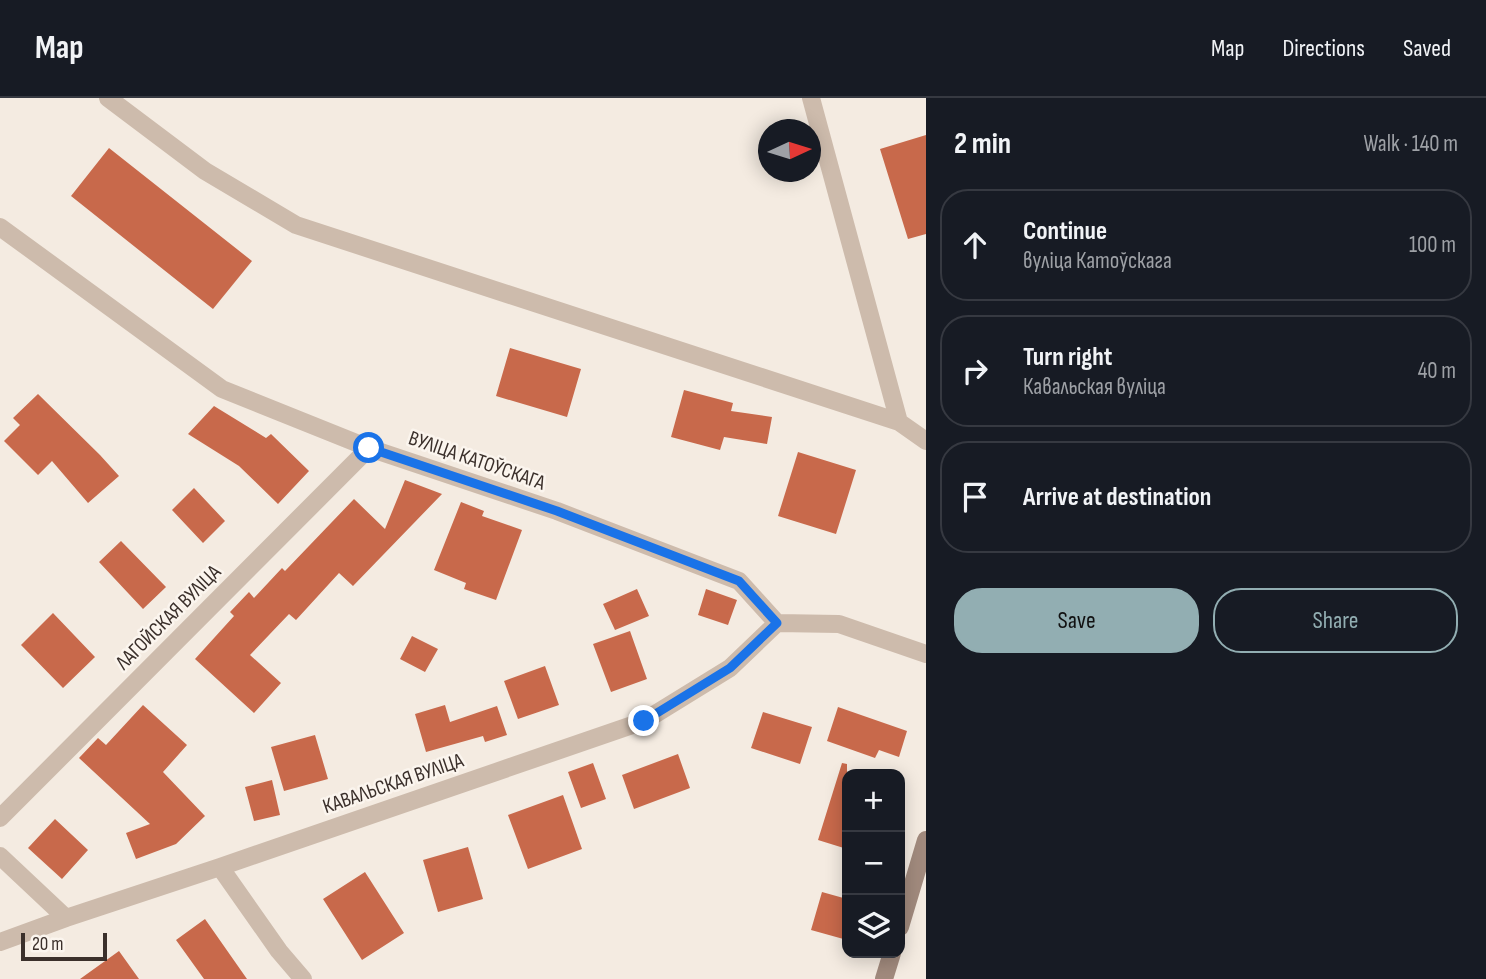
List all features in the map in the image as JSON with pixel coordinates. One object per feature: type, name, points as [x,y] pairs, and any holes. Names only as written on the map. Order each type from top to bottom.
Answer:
[{"type":"main road","points":[[905,910],[926,839]]},
{"type":"main road","points":[[884,979],[890,958]]},
{"type":"street","points":[[108,98],[205,171],[296,225],[899,422],[926,441]]},
{"type":"street","points":[[811,98],[899,422]]},
{"type":"street","name":"ВУЛІЦА КАТОЎСКАГА","points":[[0,227],[222,389],[369,448],[557,511],[739,581],[777,623]]},
{"type":"street","name":"ЛАГОЙСКАЯ ВУЛІЦА","points":[[0,818],[369,448]]},
{"type":"street","points":[[777,623],[839,624],[926,654]]},
{"type":"street","name":"КАВАЛЬСКАЯ ВУЛІЦА","points":[[0,942],[644,721],[730,668],[777,623]]},
{"type":"street","points":[[0,856],[66,918]]},
{"type":"street","points":[[220,867],[279,951],[303,979]]},
{"type":"building","points":[[926,135],[926,234],[908,239],[880,149]]},
{"type":"building","points":[[109,148],[252,261],[213,309],[71,196]]},
{"type":"building","points":[[510,348],[581,369],[567,417],[496,396]]},
{"type":"building","points":[[684,390],[733,403],[731,411],[772,417],[767,444],[724,437],[720,450],[671,437]]},
{"type":"building","points":[[38,394],[119,476],[88,503],[52,461],[38,475],[4,441],[20,425],[13,418]]},
{"type":"building","points":[[214,406],[266,438],[271,434],[309,471],[278,504],[239,466],[188,434]]},
{"type":"building","points":[[798,452],[856,470],[836,534],[778,516]]},
{"type":"building","points":[[405,480],[442,494],[353,586],[339,573],[296,620],[289,614],[250,655],[281,683],[254,713],[195,659],[234,616],[230,612],[249,592],[254,598],[282,568],[285,571],[354,499],[385,529]]},
{"type":"building","points":[[194,488],[225,521],[203,543],[172,510]]},
{"type":"building","points":[[461,502],[484,511],[482,516],[522,530],[496,600],[464,589],[466,583],[434,570]]},
{"type":"building","points":[[121,541],[166,587],[143,609],[99,562]]},
{"type":"building","points":[[637,589],[649,616],[615,630],[603,604]]},
{"type":"building","points":[[706,589],[737,600],[728,625],[698,615]]},
{"type":"building","points":[[53,613],[95,657],[63,688],[21,645]]},
{"type":"building","points":[[630,631],[647,679],[611,692],[593,644]]},
{"type":"building","points":[[412,636],[438,649],[425,672],[400,659]]},
{"type":"building","points":[[545,666],[559,705],[518,719],[504,681]]},
{"type":"building","points":[[143,705],[187,745],[163,772],[205,816],[176,844],[136,859],[126,833],[150,824],[79,758],[98,738],[106,745]]},
{"type":"building","points":[[445,705],[450,722],[497,706],[507,735],[485,742],[483,736],[426,752],[415,714]]},
{"type":"building","points":[[838,707],[907,731],[899,757],[879,750],[875,758],[827,741]]},
{"type":"building","points":[[763,712],[812,727],[800,764],[751,748]]},
{"type":"building","points":[[315,735],[328,779],[284,791],[271,747]]},
{"type":"building","points":[[678,754],[690,788],[634,809],[622,775]]},
{"type":"building","points":[[593,763],[606,799],[581,808],[568,772]]},
{"type":"building","points":[[842,763],[847,764],[847,769],[842,769],[842,847],[818,840]]},
{"type":"building","points":[[272,780],[280,815],[254,821],[245,787]]},
{"type":"building","points":[[563,795],[582,849],[528,869],[508,815]]},
{"type":"building","points":[[55,819],[88,850],[62,879],[28,848]]},
{"type":"building","points":[[468,847],[483,899],[438,912],[423,860]]},
{"type":"building","points":[[365,872],[404,933],[362,960],[323,899]]},
{"type":"building","points":[[822,892],[842,898],[842,939],[811,930]]},
{"type":"building","points":[[205,919],[247,979],[204,979],[176,940]]},
{"type":"building","points":[[119,951],[139,979],[80,979]]},
{"type":"route","points":[[369,448],[557,511],[739,581],[777,623],[730,668],[644,721]]}]
